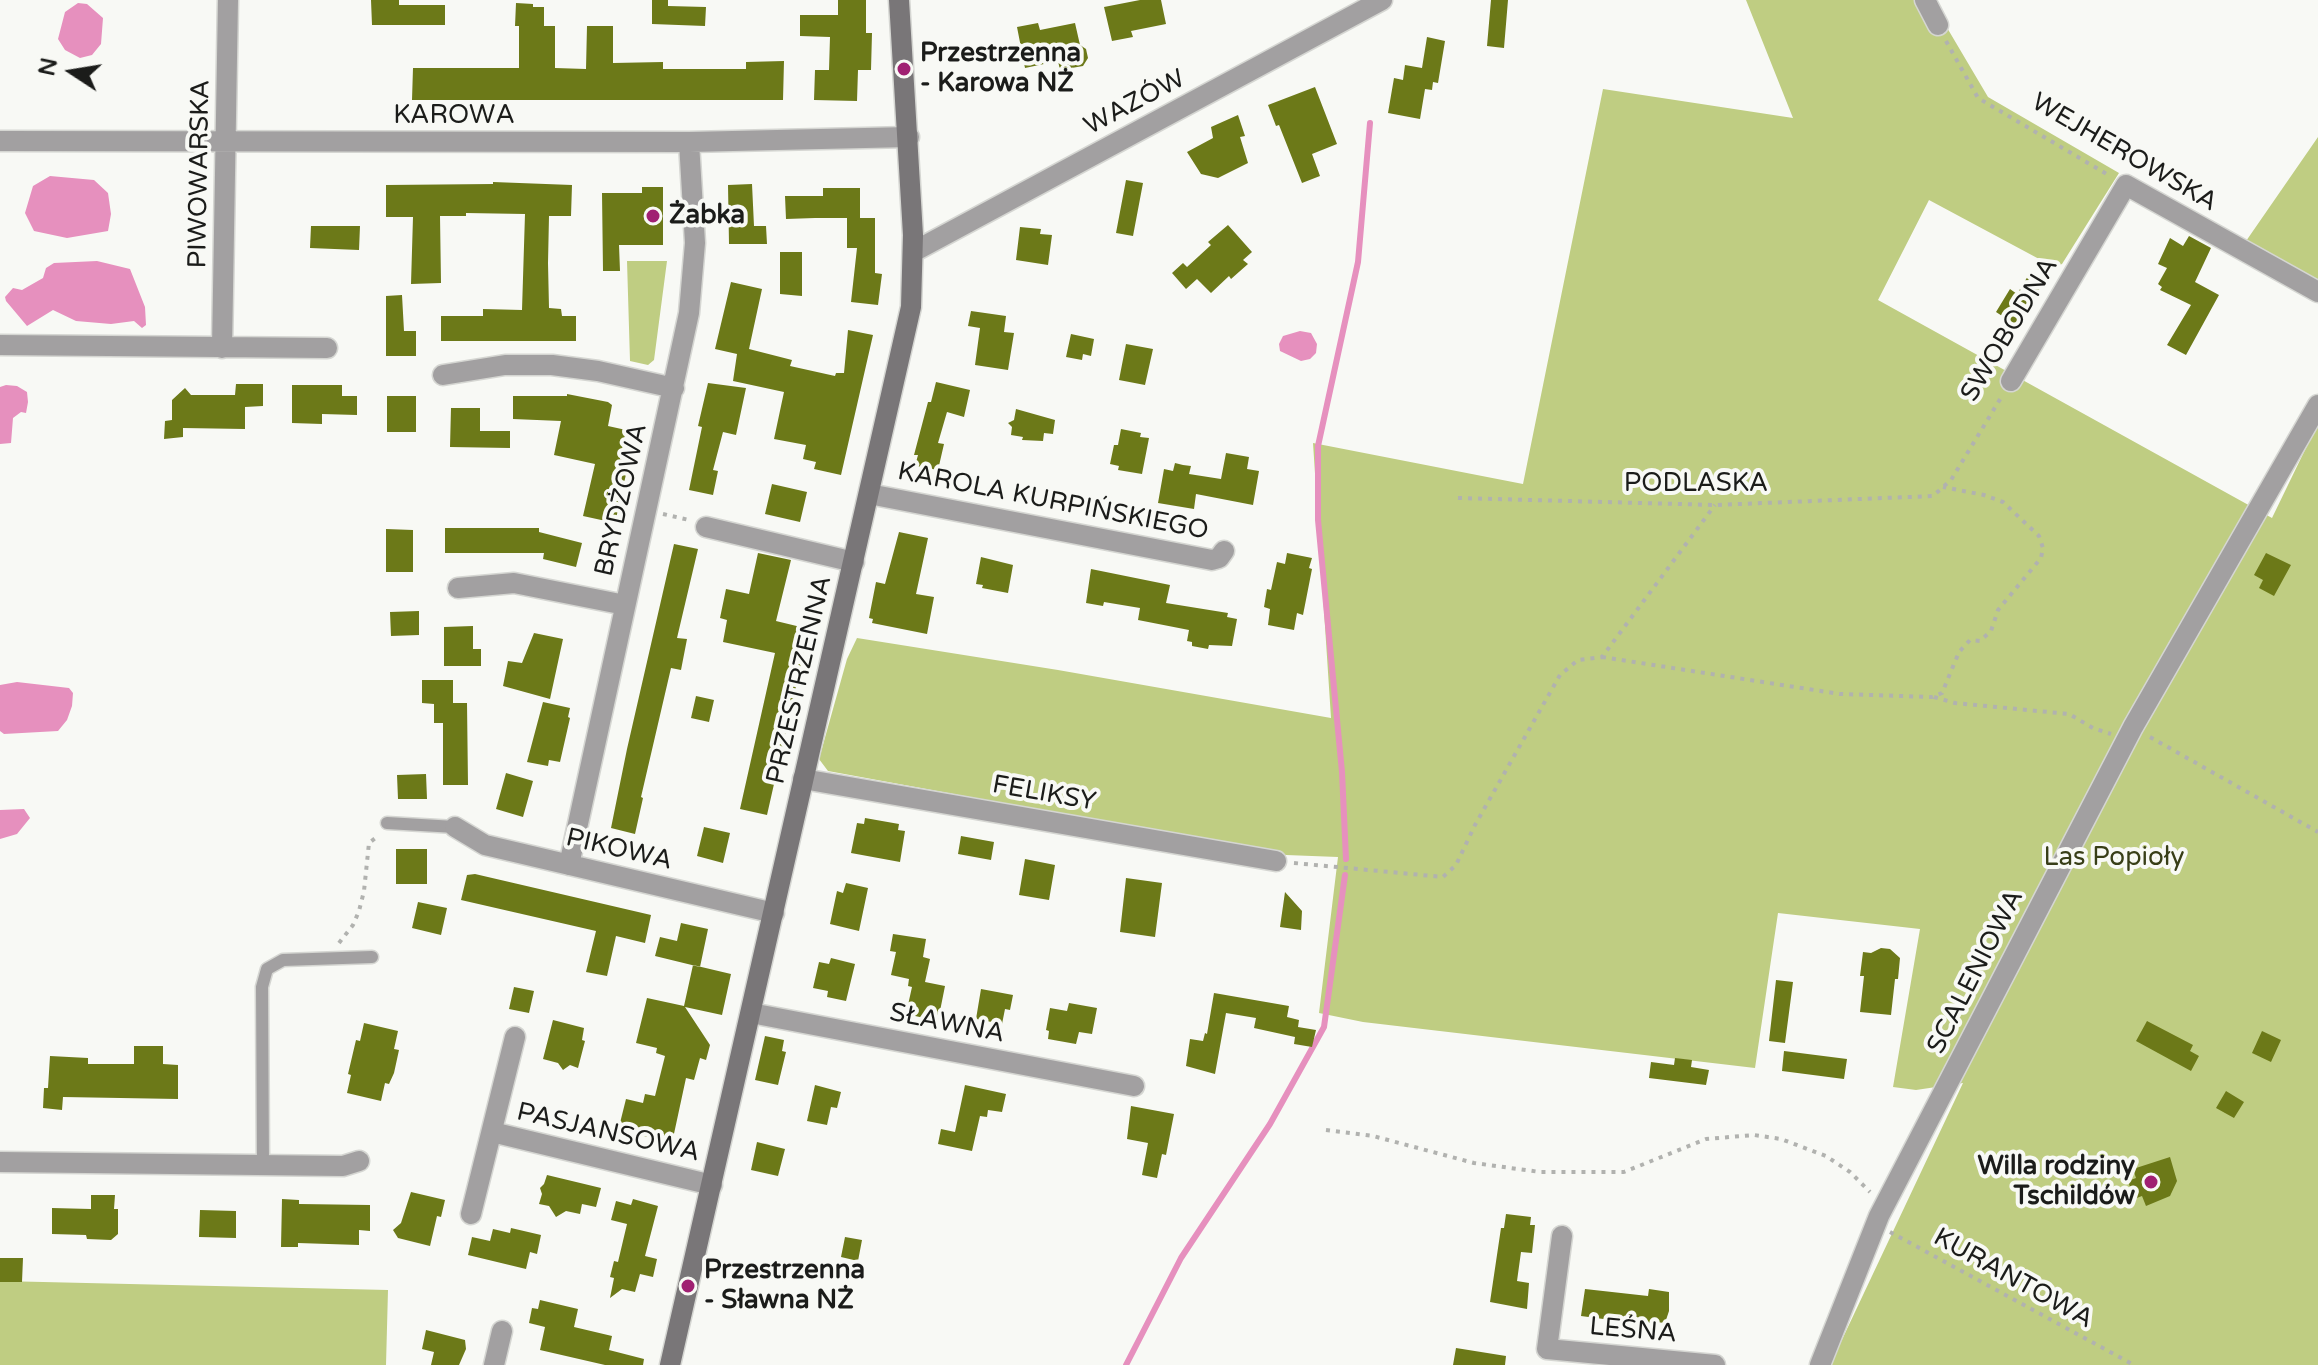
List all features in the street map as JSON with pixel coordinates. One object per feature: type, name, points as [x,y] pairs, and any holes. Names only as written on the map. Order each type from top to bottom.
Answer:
[{"type":"street","name":"PIWOWARSKA","points":[[222,348],[228,0]]},
{"type":"street","name":"PRZESTRZENNA","points":[[670,1365],[911,307],[913,252],[909,137],[899,0]]},
{"type":"street","name":"WAZÓW","points":[[913,252],[1382,0]]},
{"type":"street","points":[[1925,0],[1938,25]]},
{"type":"street","name":"KAROWA","points":[[0,141],[689,142],[909,137]]},
{"type":"street","name":"BRYDŻOWA","points":[[569,865],[689,313],[695,261],[689,142]]},
{"type":"street","name":"WEJHEROWSKA","points":[[2126,185],[2318,292]]},
{"type":"street","name":"SWOBODNA","points":[[2011,381],[2126,185]]},
{"type":"street","points":[[0,345],[327,348]]},
{"type":"street","points":[[443,375],[505,365],[552,365],[598,371],[674,388]]},
{"type":"street","name":"SCALENIOWA","points":[[1820,1365],[1878,1218],[2130,733],[2318,405]]},
{"type":"street","name":"KAROLA KURPIŃSKIEGO","points":[[869,494],[1212,560],[1219,558],[1224,551]]},
{"type":"street","points":[[706,527],[854,562]]},
{"type":"street","points":[[458,588],[514,583],[625,605]]},
{"type":"street","name":"FELIKSY","points":[[803,779],[1276,861]]},
{"type":"street","name":"PIKOWA","points":[[455,827],[485,845],[774,913]]},
{"type":"street","name":"SŁAWNA","points":[[751,1013],[1134,1086]]},
{"type":"street","name":"PASJANSOWA","points":[[471,1214],[515,1037]]},
{"type":"street","name":"PASJANSOWA","points":[[492,1132],[712,1185]]},
{"type":"street","points":[[0,1162],[343,1166],[359,1161]]},
{"type":"street","name":"LEŚNA","points":[[1562,1236],[1545,1357],[1715,1365]]},
{"type":"street","points":[[494,1365],[502,1331]]},
{"type":"lane","points":[[393,822],[455,827]]},
{"type":"lane","points":[[263,1166],[264,977],[267,969],[283,960],[372,957]]},
{"type":"path","name":"WEJHEROWSKA","points":[[1938,25],[1978,98],[2126,185]]},
{"type":"path","name":"SWOBODNA","points":[[1933,496],[1951,480],[2011,381]]},
{"type":"path","points":[[1932,697],[1942,693],[1959,652],[1970,640],[1980,641],[1991,631],[1998,610],[2041,558],[2043,548],[2039,536],[2003,502],[1943,487]]},
{"type":"path","name":"PODLASKA","points":[[1458,498],[1715,505],[1933,496]]},
{"type":"path","points":[[1602,657],[1715,505]]},
{"type":"path","points":[[646,510],[676,516],[706,527]]},
{"type":"path","points":[[1276,861],[1443,877],[1456,865],[1475,825],[1560,675],[1578,660],[1602,657],[1840,694],[1932,697],[1955,703],[2069,714],[2093,728],[2130,733],[2318,832]]},
{"type":"path","points":[[323,958],[345,937],[359,911],[369,843],[378,836],[390,833],[393,822]]},
{"type":"path","points":[[1326,1130],[1373,1136],[1474,1163],[1540,1172],[1624,1172],[1706,1139],[1754,1135],[1781,1139],[1826,1156],[1850,1172],[1869,1191],[1878,1218]]},
{"type":"path","name":"KURANTOWA","points":[[1878,1218],[2134,1365]]},
{"type":"green space","name":"Las Popioły","points":[[1746,0],[1914,0],[1933,29],[1946,26],[1988,97],[2119,173],[2062,264],[2054,267],[1929,200],[1878,300],[2272,518],[2318,423],[2318,1365],[1830,1365],[1963,1083],[1916,1090],[1893,1087],[1920,929],[1778,913],[1755,1068],[1363,1022],[1319,1013],[1338,857],[1286,855],[828,771],[819,759],[847,659],[857,638],[1331,718],[1313,443],[1523,484],[1603,89],[1793,118]]},
{"type":"green space","points":[[2318,137],[2318,283],[2244,244]]},
{"type":"green space","points":[[627,261],[667,261],[654,360],[648,365],[630,361]]},
{"type":"green space","points":[[0,1281],[388,1290],[386,1365],[0,1365]]},
{"type":"shaded area","points":[[78,3],[87,4],[103,18],[101,44],[92,55],[80,58],[65,50],[58,39],[65,12]]},
{"type":"shaded area","points":[[50,176],[94,180],[108,193],[111,214],[108,231],[67,238],[34,231],[25,213],[33,186]]},
{"type":"shaded area","points":[[97,261],[130,269],[145,307],[146,325],[142,328],[134,321],[111,324],[76,321],[53,310],[27,326],[6,301],[5,297],[13,288],[22,290],[43,278],[46,268],[54,263]]},
{"type":"shaded area","points":[[1300,331],[1311,333],[1317,344],[1316,353],[1310,359],[1301,361],[1280,351],[1279,344],[1283,336]]},
{"type":"shaded area","points":[[17,386],[27,392],[28,402],[26,413],[21,412],[13,418],[11,443],[0,444],[0,387]]},
{"type":"shaded area","points":[[17,682],[69,688],[73,693],[72,706],[67,720],[58,731],[4,734],[0,731],[0,685]]},
{"type":"shaded area","points":[[24,809],[30,818],[17,834],[0,839],[0,810]]},
{"type":"building","points":[[371,0],[399,0],[399,5],[445,5],[445,25],[372,25]]},
{"type":"building","points":[[652,0],[668,0],[668,6],[706,7],[705,26],[652,24]]},
{"type":"building","points":[[838,0],[866,0],[866,33],[872,33],[871,70],[858,70],[857,101],[814,100],[815,70],[829,70],[830,37],[800,36],[800,15],[838,15]]},
{"type":"building","points":[[1140,0],[1161,0],[1166,24],[1131,31],[1133,37],[1112,41],[1104,7]]},
{"type":"building","points":[[1491,0],[1508,0],[1504,48],[1487,46]]},
{"type":"building","points":[[516,3],[544,7],[544,26],[555,26],[555,68],[586,69],[587,26],[613,26],[613,63],[663,62],[663,69],[746,69],[746,62],[784,61],[783,100],[412,100],[413,68],[519,68]]},
{"type":"building","points":[[1038,23],[1040,30],[1075,23],[1080,45],[1086,49],[1088,58],[1083,66],[1060,70],[1058,61],[1025,68],[1017,27]]},
{"type":"building","points":[[1427,37],[1445,41],[1438,83],[1433,82],[1432,90],[1425,89],[1420,119],[1388,113],[1394,78],[1403,80],[1405,65],[1422,68]]},
{"type":"building","points":[[1315,87],[1337,144],[1312,154],[1320,176],[1302,183],[1268,105]]},
{"type":"building","points":[[1238,115],[1245,136],[1240,137],[1248,163],[1218,178],[1201,174],[1187,152],[1213,138],[1211,127]]},
{"type":"building","points":[[1126,180],[1143,183],[1133,236],[1116,233]]},
{"type":"building","points":[[493,182],[572,185],[571,216],[549,216],[549,308],[561,309],[562,316],[576,316],[576,341],[441,341],[441,316],[483,316],[483,309],[522,310],[525,214],[440,216],[441,283],[411,284],[413,217],[386,217],[386,185]]},
{"type":"building","points":[[752,184],[754,226],[766,226],[767,244],[729,244],[728,185]]},
{"type":"building","points":[[642,187],[663,187],[663,245],[619,245],[620,271],[603,271],[602,193],[642,193]]},
{"type":"building","points":[[823,188],[860,188],[860,218],[875,218],[875,273],[882,274],[878,305],[851,302],[857,248],[847,248],[847,218],[786,219],[785,196],[823,196]]},
{"type":"building","points":[[1228,225],[1252,252],[1243,260],[1248,264],[1211,293],[1197,279],[1186,289],[1172,273],[1183,263],[1187,267],[1211,245],[1208,242]]},
{"type":"building","points":[[311,226],[360,226],[359,250],[310,248]]},
{"type":"building","points":[[1020,227],[1041,229],[1040,234],[1052,235],[1048,265],[1016,260]]},
{"type":"building","points":[[2189,236],[2211,248],[2195,282],[2219,295],[2186,355],[2167,345],[2191,305],[2160,290],[2162,287],[2158,284],[2167,268],[2158,264],[2170,238],[2183,246]]},
{"type":"building","points":[[780,252],[802,252],[802,296],[780,294]]},
{"type":"building","points":[[2028,276],[2042,285],[2016,325],[1996,312],[2010,289],[2017,294]]},
{"type":"building","points":[[731,282],[762,289],[749,349],[792,360],[790,366],[835,376],[836,373],[844,373],[848,330],[873,335],[841,475],[814,469],[816,462],[803,459],[806,445],[774,439],[784,392],[733,381],[737,354],[715,349]]},
{"type":"building","points":[[402,295],[404,331],[416,331],[416,356],[386,356],[386,296]]},
{"type":"building","points":[[971,311],[1006,316],[1004,332],[1014,333],[1008,370],[975,365],[980,328],[968,326]]},
{"type":"building","points":[[1071,334],[1094,339],[1091,356],[1083,354],[1082,360],[1066,357]]},
{"type":"building","points":[[1126,344],[1153,349],[1145,385],[1119,380]]},
{"type":"building","points":[[936,382],[970,390],[964,417],[947,412],[938,443],[944,444],[938,470],[915,466],[918,455],[914,455]]},
{"type":"building","points":[[708,383],[746,388],[736,435],[723,432],[713,470],[718,471],[713,495],[689,490]]},
{"type":"building","points":[[236,384],[263,384],[263,406],[245,407],[245,429],[183,428],[183,437],[164,439],[165,421],[172,420],[172,400],[185,388],[191,395],[235,395]]},
{"type":"building","points":[[292,385],[342,385],[342,396],[357,396],[357,415],[322,414],[322,424],[292,423]]},
{"type":"building","points":[[567,394],[608,402],[612,405],[608,426],[626,430],[620,459],[629,461],[615,523],[583,516],[595,464],[554,455],[561,421],[513,419],[513,396]]},
{"type":"building","points":[[387,396],[416,396],[416,432],[387,432]]},
{"type":"building","points":[[451,408],[480,408],[480,431],[510,431],[510,448],[450,447]]},
{"type":"building","points":[[1016,409],[1055,420],[1053,434],[1044,433],[1043,441],[1022,440],[1023,437],[1011,435],[1012,427],[1008,423],[1014,420]]},
{"type":"building","points":[[1121,429],[1149,438],[1142,474],[1118,470],[1119,466],[1110,464]]},
{"type":"building","points":[[1226,453],[1249,457],[1247,469],[1259,471],[1253,505],[1196,494],[1194,509],[1158,503],[1164,469],[1173,471],[1175,463],[1191,466],[1189,474],[1221,479]]},
{"type":"building","points":[[772,484],[807,492],[800,522],[765,514]]},
{"type":"building","points":[[445,528],[539,528],[539,532],[582,543],[576,567],[543,559],[544,553],[445,553]]},
{"type":"building","points":[[386,529],[413,530],[413,572],[386,572]]},
{"type":"building","points":[[899,532],[928,538],[916,594],[934,597],[927,634],[872,623],[873,619],[869,618],[876,582],[885,584]]},
{"type":"building","points":[[674,544],[698,549],[677,638],[687,639],[681,670],[671,668],[635,834],[611,828]]},
{"type":"building","points":[[758,553],[791,560],[776,621],[809,629],[767,815],[740,809],[775,653],[723,642],[727,620],[720,618],[726,589],[749,594]]},
{"type":"building","points":[[1287,553],[1312,558],[1303,615],[1297,613],[1294,630],[1268,625],[1270,609],[1264,607],[1277,562],[1285,564]]},
{"type":"building","points":[[2266,553],[2291,565],[2274,596],[2259,588],[2263,580],[2254,575]]},
{"type":"building","points":[[981,557],[1013,565],[1008,593],[976,584]]},
{"type":"building","points":[[1091,569],[1170,585],[1166,603],[1228,613],[1227,617],[1237,619],[1232,646],[1209,645],[1208,649],[1192,646],[1192,642],[1187,641],[1189,630],[1138,620],[1140,608],[1104,602],[1103,606],[1086,603]]},
{"type":"building","points":[[419,611],[419,635],[391,636],[390,612]]},
{"type":"building","points":[[473,626],[473,649],[481,649],[481,666],[444,666],[444,627]]},
{"type":"building","points":[[534,633],[563,639],[550,699],[503,686],[508,661],[522,663]]},
{"type":"building","points":[[422,680],[453,680],[453,703],[467,703],[468,785],[443,785],[443,723],[434,723],[434,704],[422,703]]},
{"type":"building","points":[[696,696],[714,700],[709,722],[691,718]]},
{"type":"building","points":[[543,702],[570,708],[560,762],[549,760],[548,766],[527,762]]},
{"type":"building","points":[[506,773],[533,781],[523,817],[496,809]]},
{"type":"building","points":[[426,774],[427,799],[398,799],[397,775]]},
{"type":"building","points":[[865,818],[899,824],[898,830],[905,831],[900,862],[851,853],[857,823],[864,824]]},
{"type":"building","points":[[704,827],[730,833],[723,863],[697,856]]},
{"type":"building","points":[[961,836],[994,842],[991,860],[958,854]]},
{"type":"building","points":[[396,849],[427,849],[427,884],[396,884]]},
{"type":"building","points":[[1025,859],[1055,865],[1049,900],[1019,895]]},
{"type":"building","points":[[475,874],[651,915],[645,943],[616,936],[607,976],[586,972],[596,931],[461,900],[467,875]]},
{"type":"building","points":[[1126,878],[1162,883],[1155,937],[1120,932]]},
{"type":"building","points":[[846,883],[868,888],[859,931],[830,924],[837,891],[843,893]]},
{"type":"building","points":[[1285,892],[1302,911],[1301,930],[1280,927]]},
{"type":"building","points":[[418,902],[447,908],[441,935],[412,928]]},
{"type":"building","points":[[681,923],[708,929],[700,967],[655,956],[660,937],[677,941]]},
{"type":"building","points":[[893,934],[926,939],[923,957],[930,959],[925,982],[945,986],[938,1021],[906,1014],[912,987],[908,986],[909,979],[891,975],[896,952],[890,951]]},
{"type":"building","points":[[1881,948],[1890,949],[1900,958],[1891,1015],[1860,1012],[1863,952],[1871,953]]},
{"type":"building","points":[[831,958],[855,964],[846,1001],[827,997],[828,991],[813,988],[819,962],[829,964]]},
{"type":"building","points":[[693,965],[731,974],[722,1015],[685,1007],[710,1045],[706,1060],[700,1058],[694,1080],[686,1078],[672,1143],[644,1136],[645,1129],[620,1123],[626,1099],[643,1103],[645,1094],[655,1096],[665,1056],[656,1053],[657,1048],[636,1043],[647,998],[684,1006]]},
{"type":"building","points":[[1776,980],[1793,982],[1785,1043],[1769,1041]]},
{"type":"building","points":[[514,987],[534,991],[529,1013],[509,1009]]},
{"type":"building","points":[[981,989],[1013,995],[1010,1010],[1005,1009],[1002,1024],[976,1019]]},
{"type":"building","points":[[1214,993],[1289,1006],[1287,1017],[1299,1020],[1298,1027],[1316,1030],[1312,1047],[1294,1044],[1295,1037],[1254,1028],[1256,1018],[1226,1013],[1215,1074],[1186,1066],[1190,1039],[1203,1041],[1207,1034]]},
{"type":"building","points":[[1069,1003],[1097,1008],[1092,1034],[1079,1032],[1076,1044],[1048,1039],[1049,1031],[1046,1030],[1050,1008],[1067,1011]]},
{"type":"building","points":[[553,1020],[584,1028],[582,1040],[585,1041],[578,1068],[570,1065],[563,1070],[558,1063],[543,1059]]},
{"type":"building","points":[[2147,1021],[2193,1045],[2190,1051],[2199,1056],[2191,1071],[2136,1041]]},
{"type":"building","points":[[364,1023],[398,1031],[394,1049],[399,1050],[394,1073],[389,1084],[385,1083],[381,1101],[347,1093],[356,1040],[360,1041]]},
{"type":"building","points":[[2262,1031],[2281,1040],[2271,1062],[2252,1053]]},
{"type":"building","points":[[765,1036],[784,1040],[782,1051],[786,1052],[778,1085],[755,1080]]},
{"type":"building","points":[[134,1046],[163,1046],[163,1064],[178,1065],[178,1099],[63,1097],[62,1110],[43,1108],[50,1056],[88,1058],[88,1064],[134,1064]]},
{"type":"building","points":[[1784,1051],[1847,1059],[1844,1079],[1782,1071]]},
{"type":"building","points":[[1675,1058],[1692,1060],[1691,1067],[1709,1070],[1706,1085],[1649,1078],[1651,1062],[1674,1065]]},
{"type":"building","points":[[815,1085],[841,1092],[837,1108],[831,1107],[827,1125],[807,1121]]},
{"type":"building","points":[[965,1085],[1006,1094],[1002,1112],[988,1110],[987,1117],[980,1116],[972,1151],[938,1144],[941,1129],[955,1132]]},
{"type":"building","points":[[2226,1091],[2244,1102],[2234,1118],[2216,1108]]},
{"type":"building","points":[[1131,1106],[1174,1114],[1166,1155],[1162,1154],[1157,1178],[1142,1175],[1148,1143],[1127,1139]]},
{"type":"building","points":[[757,1142],[785,1149],[778,1176],[751,1170]]},
{"type":"building","name":"Willa rodziny Tschildów","points":[[2170,1157],[2177,1181],[2170,1196],[2146,1206],[2142,1196],[2134,1199],[2128,1181],[2136,1178],[2133,1169]]},
{"type":"building","points":[[547,1175],[601,1188],[596,1207],[582,1204],[580,1214],[566,1211],[556,1217],[549,1206],[539,1204],[540,1188]]},
{"type":"building","points":[[411,1192],[445,1200],[441,1217],[437,1216],[430,1246],[398,1238],[393,1230],[401,1223]]},
{"type":"building","points":[[91,1195],[115,1195],[118,1234],[111,1240],[87,1239],[86,1235],[52,1234],[52,1208],[91,1209]]},
{"type":"building","points":[[282,1199],[299,1200],[299,1204],[370,1205],[370,1231],[359,1230],[359,1245],[298,1243],[298,1247],[281,1247]]},
{"type":"building","points":[[633,1199],[658,1206],[645,1256],[657,1259],[653,1277],[640,1274],[635,1292],[622,1289],[610,1298],[614,1278],[610,1277],[614,1261],[618,1262],[627,1224],[611,1220],[616,1201],[631,1205]]},
{"type":"building","points":[[200,1210],[236,1211],[236,1238],[199,1237]]},
{"type":"building","points":[[1506,1214],[1531,1217],[1530,1225],[1535,1225],[1532,1253],[1521,1252],[1517,1281],[1529,1283],[1527,1309],[1490,1302],[1501,1228],[1504,1228]]},
{"type":"building","points":[[511,1228],[541,1235],[537,1254],[530,1252],[526,1269],[468,1255],[472,1237],[490,1241],[493,1229],[510,1233]]},
{"type":"building","points":[[845,1237],[862,1240],[858,1261],[841,1257]]},
{"type":"building","points":[[0,1258],[23,1258],[22,1282],[0,1282]]},
{"type":"building","points":[[1585,1289],[1648,1296],[1649,1289],[1669,1292],[1669,1311],[1665,1323],[1656,1322],[1656,1326],[1581,1316]]},
{"type":"building","points":[[540,1300],[578,1309],[574,1327],[612,1336],[609,1350],[644,1359],[643,1365],[605,1365],[540,1350],[545,1327],[529,1323],[532,1308],[538,1309]]},
{"type":"building","points":[[426,1330],[465,1340],[466,1349],[459,1365],[431,1365],[434,1352],[422,1349]]},
{"type":"building","points":[[1456,1348],[1506,1356],[1505,1365],[1453,1365]]},
{"type":"waterway","points":[[1346,859],[1342,772],[1318,520],[1318,446],[1358,262],[1370,123]]},
{"type":"waterway","points":[[1126,1365],[1181,1258],[1270,1124],[1324,1027],[1345,875]]},
{"type":"place","name":"Przestrzenna - Karowa NŻ","points":[[904,69]]},
{"type":"place","name":"Żabka","points":[[653,216]]},
{"type":"place","name":"Willa rodziny Tschildów","points":[[2151,1182]]},
{"type":"place","name":"Przestrzenna - Sławna NŻ","points":[[688,1286]]}]
